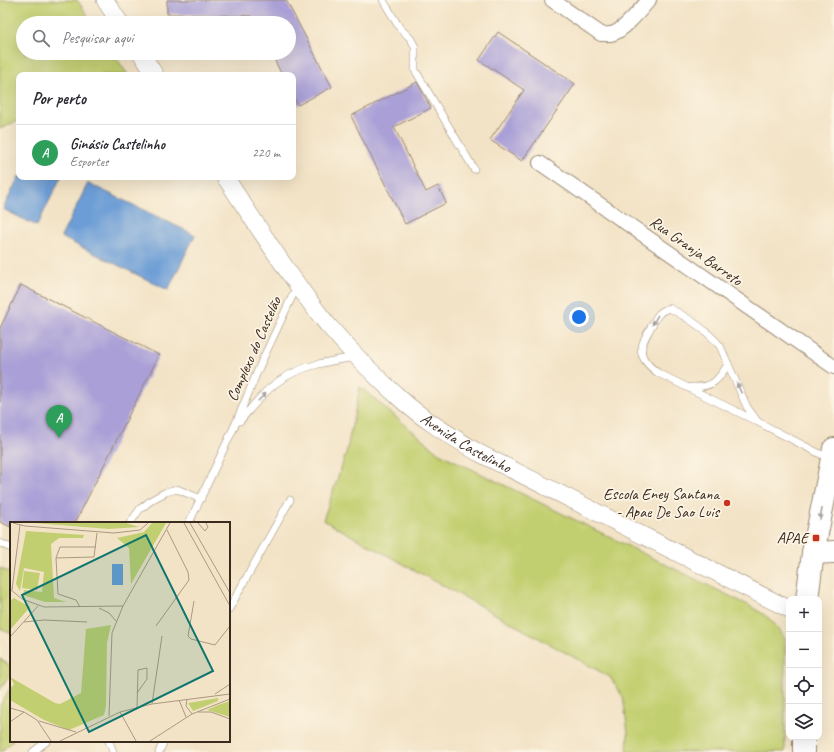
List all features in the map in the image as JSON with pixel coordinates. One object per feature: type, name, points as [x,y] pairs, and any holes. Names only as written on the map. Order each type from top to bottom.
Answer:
[{"type":"main road","points":[[806,596],[813,553],[833,454]]},
{"type":"main road","points":[[813,553],[834,552]]},
{"type":"main road","points":[[804,740],[804,752]]},
{"type":"street","points":[[105,0],[115,16]]},
{"type":"street","points":[[552,0],[601,34],[613,34],[620,30],[649,0]]},
{"type":"street","points":[[145,60],[153,72]]},
{"type":"street","name":"Rua Granja Barreto","points":[[540,163],[834,366]]},
{"type":"street","name":"Avenida Castelinho","points":[[227,180],[298,284],[328,324],[357,356],[404,402],[439,428],[479,453],[786,606]]},
{"type":"lane","points":[[383,0],[399,27],[411,39],[415,47],[415,70],[474,169]]},
{"type":"lane","name":"Complexo do Castelão","points":[[190,522],[298,284]]},
{"type":"lane","points":[[758,422],[747,407],[720,346],[707,333],[669,308],[660,312],[643,341],[641,348],[643,357],[648,366],[658,373],[758,422],[833,454]]},
{"type":"lane","name":"Complexo do Castelão","points":[[235,425],[261,397],[279,381],[298,370],[320,363],[357,356]]},
{"type":"lane","points":[[686,387],[700,388],[711,384],[720,378],[728,364]]},
{"type":"lane","points":[[131,522],[140,509],[153,499],[166,492],[177,489],[201,499]]},
{"type":"lane","points":[[230,607],[290,500]]},
{"type":"lane","points":[[0,543],[10,548]]},
{"type":"lane","points":[[33,752],[46,742]]},
{"type":"lane","points":[[109,742],[113,752]]},
{"type":"lane","points":[[159,752],[164,742]]},
{"type":"green space","points":[[0,0],[77,0],[88,16],[16,16],[16,60],[118,60],[126,72],[16,72],[16,121],[0,129]]},
{"type":"green space","points":[[360,387],[439,453],[748,605],[769,619],[777,627],[785,639],[785,752],[627,752],[628,733],[623,697],[610,677],[323,520],[346,454]]},
{"type":"green space","points":[[0,568],[10,573],[10,633],[0,628]]},
{"type":"green space","points":[[0,659],[10,665],[10,675],[0,690]]},
{"type":"green space","points":[[10,689],[11,742],[1,752],[0,751],[0,705]]},
{"type":"water","points":[[17,180],[60,180],[37,226],[3,209]]},
{"type":"water","points":[[88,183],[195,235],[168,290],[61,237]]},
{"type":"building","points":[[167,0],[286,0],[294,16],[251,16],[167,14]]},
{"type":"building","points":[[296,19],[332,87],[298,105],[296,101],[296,72],[280,72],[274,60],[296,60]]},
{"type":"building","points":[[498,32],[575,84],[522,161],[490,140],[524,90],[479,60]]},
{"type":"building","points":[[417,82],[431,108],[394,127],[426,192],[438,186],[446,203],[405,224],[351,116]]},
{"type":"building","points":[[21,285],[159,355],[76,522],[10,522],[10,527],[0,522],[0,328]]},
{"type":"place","name":"Ginásio Castelinho","points":[[59,438]]},
{"type":"place","name":"Escola Eney Santana - Apae De Sao Luis","points":[[727,503]]},
{"type":"place","name":"APAE","points":[[816,538]]}]
